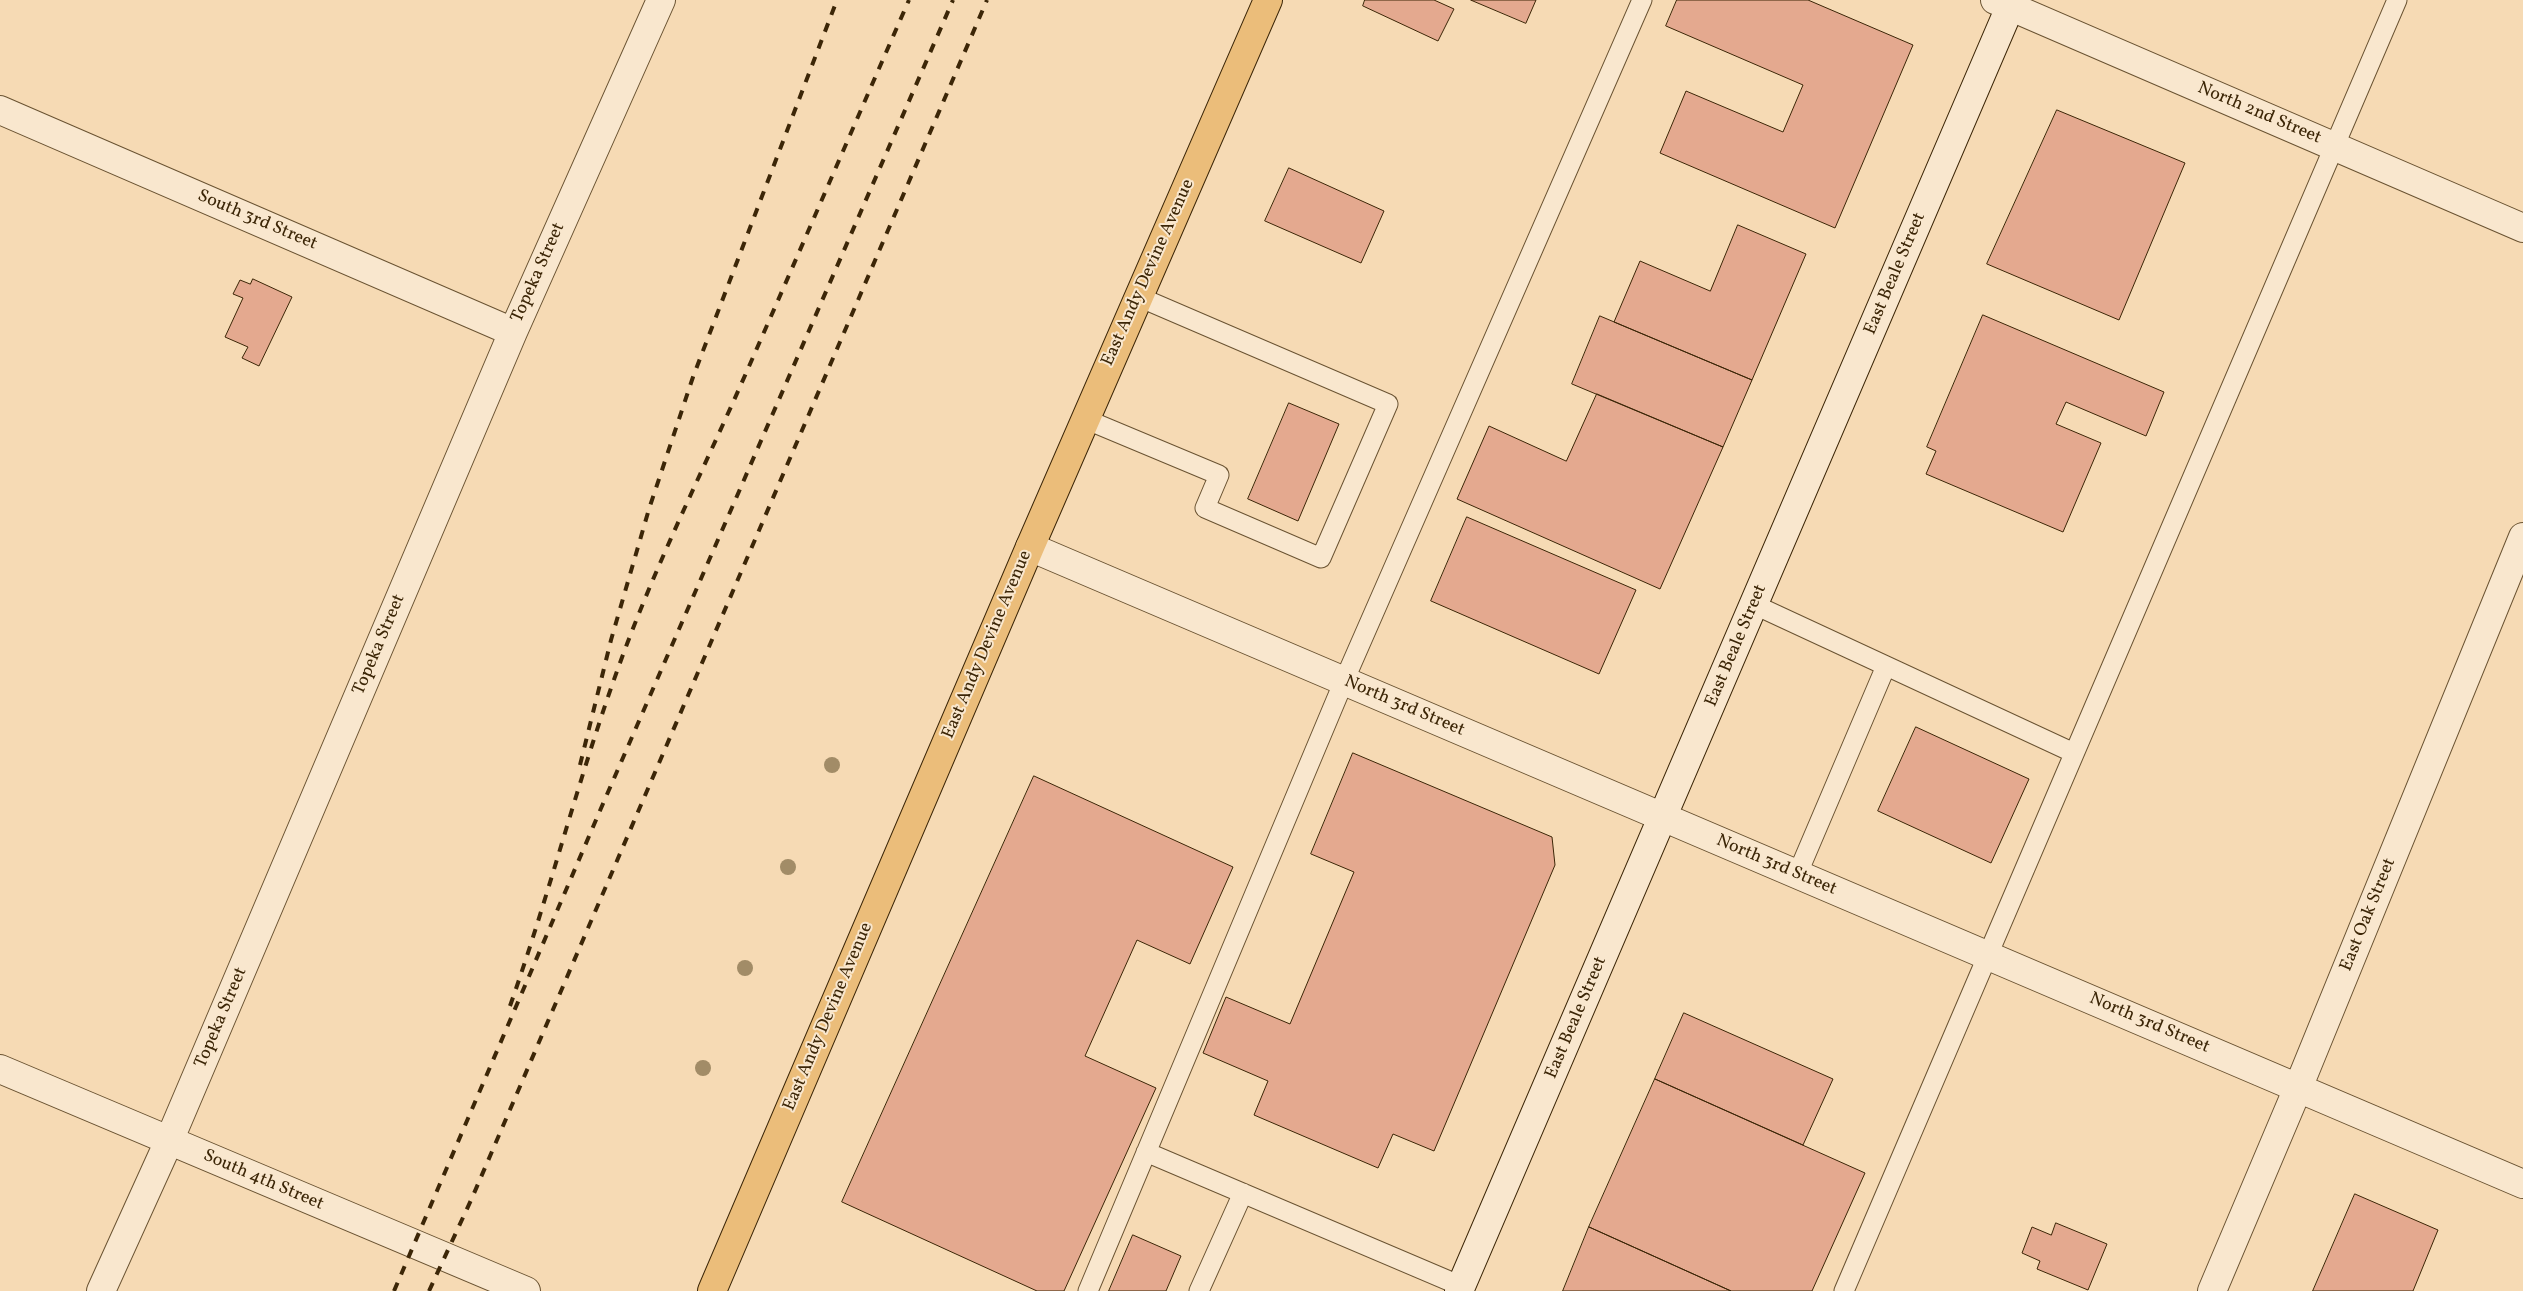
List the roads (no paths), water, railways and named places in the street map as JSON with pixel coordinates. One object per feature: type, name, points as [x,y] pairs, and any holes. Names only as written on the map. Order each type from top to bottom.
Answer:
[{"type":"main road","name":"East Andy Devine Avenue","points":[[712,1291],[1030,547],[1268,0]]},
{"type":"street","name":"Topeka Street","points":[[101,1291],[169,1141],[513,332],[661,0]]},
{"type":"street","name":"North 2nd Street","points":[[2006,2],[2523,228]]},
{"type":"street","name":"East Beale Street","points":[[1460,1288],[1755,605],[2006,2]]},
{"type":"street","name":"South 3rd Street","points":[[0,110],[513,332]]},
{"type":"street","name":"East Oak Street","points":[[2212,1291],[2298,1088],[2523,537]]},
{"type":"street","name":"North 3rd Street","points":[[1030,547],[2523,1184]]},
{"type":"street","name":"South 4th Street","points":[[0,1069],[526,1291]]},
{"type":"lane","points":[[1088,1291],[1344,681],[1642,0]]},
{"type":"lane","points":[[1844,1291],[2397,0]]},
{"type":"lane","points":[[1085,420],[1219,475],[1205,508],[1321,558],[1388,404],[1139,297]]},
{"type":"lane","points":[[1755,605],[2074,753]]},
{"type":"lane","points":[[1797,875],[1886,666]]},
{"type":"lane","points":[[1146,1152],[1460,1288]]},
{"type":"lane","points":[[1199,1291],[1243,1193]]},
{"type":"railway","points":[[580,765],[611,640],[649,509],[693,377],[837,0]]},
{"type":"railway","points":[[510,1006],[596,734],[627,644],[667,547],[739,389],[909,0]]},
{"type":"railway","points":[[394,1291],[605,799],[953,0]]},
{"type":"railway","points":[[429,1291],[472,1198],[987,0]]}]
